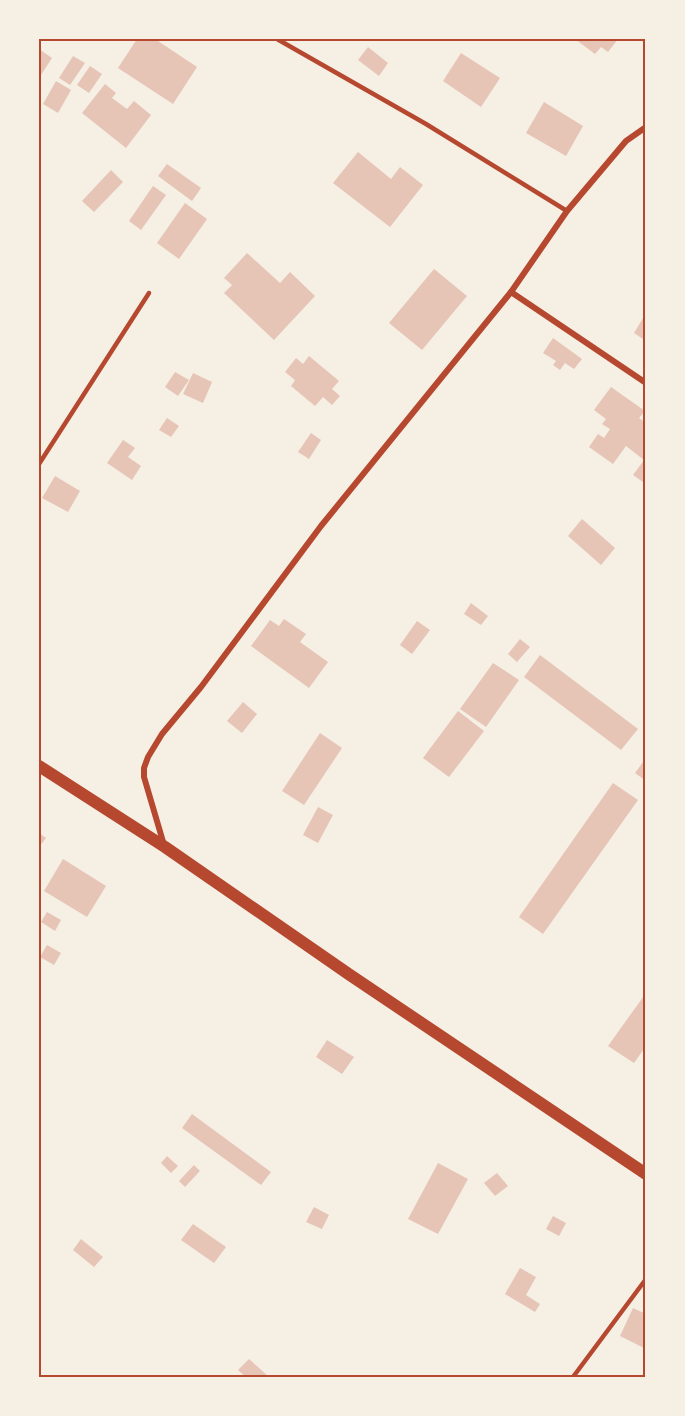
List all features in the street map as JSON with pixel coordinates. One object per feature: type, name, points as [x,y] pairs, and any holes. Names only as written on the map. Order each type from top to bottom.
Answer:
[{"type":"main road","points":[[39,766],[165,847],[646,1174]]},
{"type":"street","points":[[165,847],[144,777],[144,768],[148,758],[158,742],[321,526],[511,292],[567,211],[626,141],[646,127]]},
{"type":"street","points":[[511,292],[646,383]]},
{"type":"lane","points":[[277,39],[426,124],[567,211]]},
{"type":"lane","points":[[39,464],[149,293]]},
{"type":"lane","points":[[573,1377],[646,1279]]},
{"type":"building","points":[[137,39],[155,39],[197,67],[173,104],[118,68]]},
{"type":"building","points":[[575,39],[618,39],[608,52],[601,47],[595,54]]},
{"type":"building","points":[[368,47],[388,63],[379,76],[358,60]]},
{"type":"building","points":[[39,49],[52,58],[39,78]]},
{"type":"building","points":[[461,53],[500,78],[481,107],[443,81]]},
{"type":"building","points":[[73,56],[85,63],[70,85],[59,78]]},
{"type":"building","points":[[90,66],[102,74],[89,93],[77,85]]},
{"type":"building","points":[[56,81],[71,90],[58,113],[43,104]]},
{"type":"building","points":[[105,84],[116,93],[112,98],[127,109],[134,101],[151,115],[126,148],[82,113]]},
{"type":"building","points":[[544,102],[583,126],[566,156],[526,133]]},
{"type":"building","points":[[358,152],[391,179],[400,167],[423,185],[390,227],[333,183]]},
{"type":"building","points":[[167,164],[201,188],[192,201],[158,176]]},
{"type":"building","points":[[111,170],[123,182],[94,212],[82,201]]},
{"type":"building","points":[[153,186],[166,195],[141,230],[129,221]]},
{"type":"building","points":[[185,203],[207,219],[179,259],[157,243]]},
{"type":"building","points":[[247,253],[280,283],[290,272],[315,296],[274,340],[224,293],[232,285],[224,278]]},
{"type":"building","points":[[434,269],[467,296],[422,350],[389,323]]},
{"type":"building","points":[[646,313],[646,341],[634,333]]},
{"type":"building","points":[[553,338],[582,359],[574,369],[565,363],[560,370],[553,365],[556,361],[543,353]]},
{"type":"building","points":[[309,356],[339,381],[332,389],[340,396],[332,405],[323,397],[315,406],[291,386],[295,380],[285,372],[296,358],[303,364]]},
{"type":"building","points":[[175,372],[189,380],[178,396],[165,387]]},
{"type":"building","points":[[193,373],[212,382],[203,403],[183,394]]},
{"type":"building","points":[[611,387],[645,411],[639,418],[646,423],[646,484],[633,475],[644,460],[626,446],[613,464],[589,447],[598,434],[604,438],[610,429],[602,424],[606,419],[594,410]]},
{"type":"building","points":[[167,418],[179,426],[171,437],[159,430]]},
{"type":"building","points":[[311,433],[321,440],[309,459],[298,452]]},
{"type":"building","points":[[123,440],[135,448],[128,457],[141,466],[132,480],[107,463]]},
{"type":"building","points":[[55,476],[80,491],[68,512],[42,498]]},
{"type":"building","points":[[582,519],[615,548],[601,565],[568,536]]},
{"type":"building","points":[[471,603],[488,616],[481,625],[464,614]]},
{"type":"building","points":[[284,619],[306,634],[300,642],[328,662],[309,688],[251,646],[270,620],[279,626]]},
{"type":"building","points":[[417,621],[430,630],[412,654],[400,645]]},
{"type":"building","points":[[520,639],[530,647],[517,662],[508,654]]},
{"type":"building","points":[[540,655],[638,729],[621,750],[524,677]]},
{"type":"building","points":[[493,663],[519,680],[486,727],[460,709]]},
{"type":"building","points":[[243,702],[257,714],[242,733],[227,721]]},
{"type":"building","points":[[458,711],[484,731],[449,777],[423,758]]},
{"type":"building","points":[[320,733],[342,748],[304,805],[282,791]]},
{"type":"building","points":[[646,758],[646,781],[635,773]]},
{"type":"building","points":[[613,783],[638,800],[543,934],[519,917]]},
{"type":"building","points":[[318,807],[333,815],[318,843],[303,835]]},
{"type":"building","points":[[39,833],[46,838],[39,847]]},
{"type":"building","points":[[63,859],[106,886],[87,917],[44,891]]},
{"type":"building","points":[[47,912],[61,920],[55,931],[41,922]]},
{"type":"building","points":[[47,945],[61,953],[54,965],[40,957]]},
{"type":"building","points":[[646,993],[646,1046],[634,1063],[608,1046]]},
{"type":"building","points":[[327,1040],[354,1057],[342,1074],[316,1057]]},
{"type":"building","points":[[192,1114],[271,1172],[261,1185],[182,1128]]},
{"type":"building","points":[[167,1156],[178,1166],[171,1173],[161,1163]]},
{"type":"building","points":[[438,1163],[468,1179],[438,1234],[408,1219]]},
{"type":"building","points":[[194,1165],[200,1171],[185,1187],[179,1181]]},
{"type":"building","points":[[497,1173],[508,1186],[495,1196],[484,1183]]},
{"type":"building","points":[[314,1207],[329,1215],[322,1229],[306,1222]]},
{"type":"building","points":[[553,1216],[566,1223],[559,1236],[546,1229]]},
{"type":"building","points":[[193,1224],[226,1247],[214,1263],[181,1240]]},
{"type":"building","points":[[81,1239],[103,1257],[94,1267],[73,1250]]},
{"type":"building","points":[[520,1268],[536,1277],[526,1295],[540,1304],[535,1312],[505,1294]]},
{"type":"building","points":[[633,1308],[646,1314],[646,1349],[620,1336]]},
{"type":"building","points":[[249,1359],[269,1377],[246,1377],[238,1370]]}]
